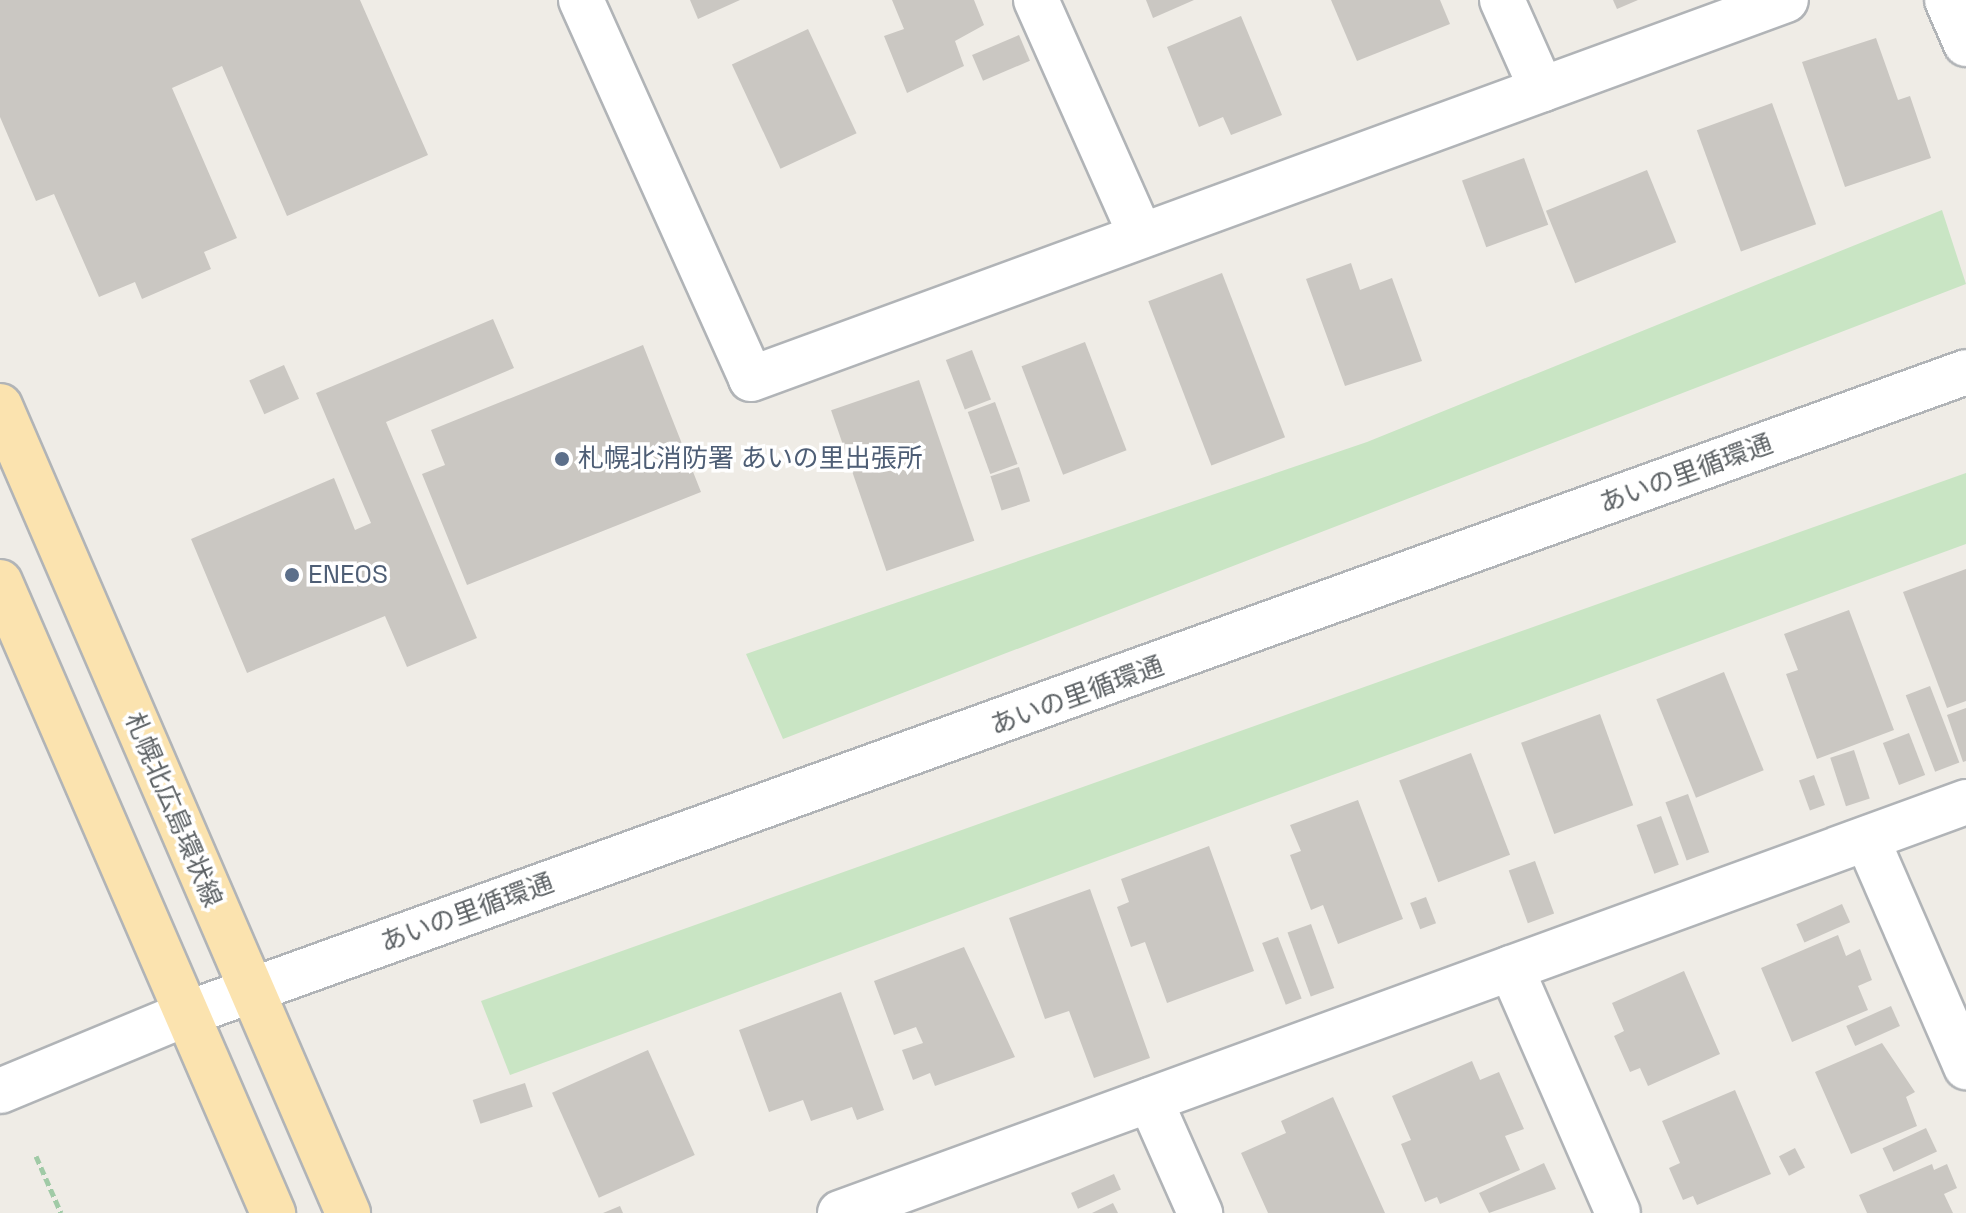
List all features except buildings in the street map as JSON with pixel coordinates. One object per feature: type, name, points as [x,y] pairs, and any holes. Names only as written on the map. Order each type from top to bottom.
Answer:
[{"type":"main road","name":"札幌北広島環状線","points":[[0,406],[348,1213]]},
{"type":"main road","points":[[0,582],[273,1213]]},
{"type":"street","points":[[581,0],[751,379],[1786,0]]},
{"type":"street","points":[[1036,0],[1141,236]]},
{"type":"street","points":[[1502,0],[1542,90]]},
{"type":"street","points":[[1947,0],[1966,44]]},
{"type":"street","name":"あいの里循環通","points":[[0,1091],[251,990],[1966,372]]},
{"type":"street","points":[[840,1213],[1966,802]]},
{"type":"street","points":[[1867,839],[1966,1067]]},
{"type":"street","points":[[1511,968],[1618,1213]]},
{"type":"street","points":[[1150,1100],[1200,1213]]},
{"type":"path","points":[[36,1156],[61,1213]]},
{"type":"green space","points":[[1942,210],[1966,284],[783,739],[746,654],[1367,442]]},
{"type":"green space","points":[[1966,473],[1966,544],[510,1075],[481,1001]]},
{"type":"place","name":"札幌北消防署 あいの里出張所","points":[[562,459]]},
{"type":"place","name":"ENEOS","points":[[292,575]]}]
